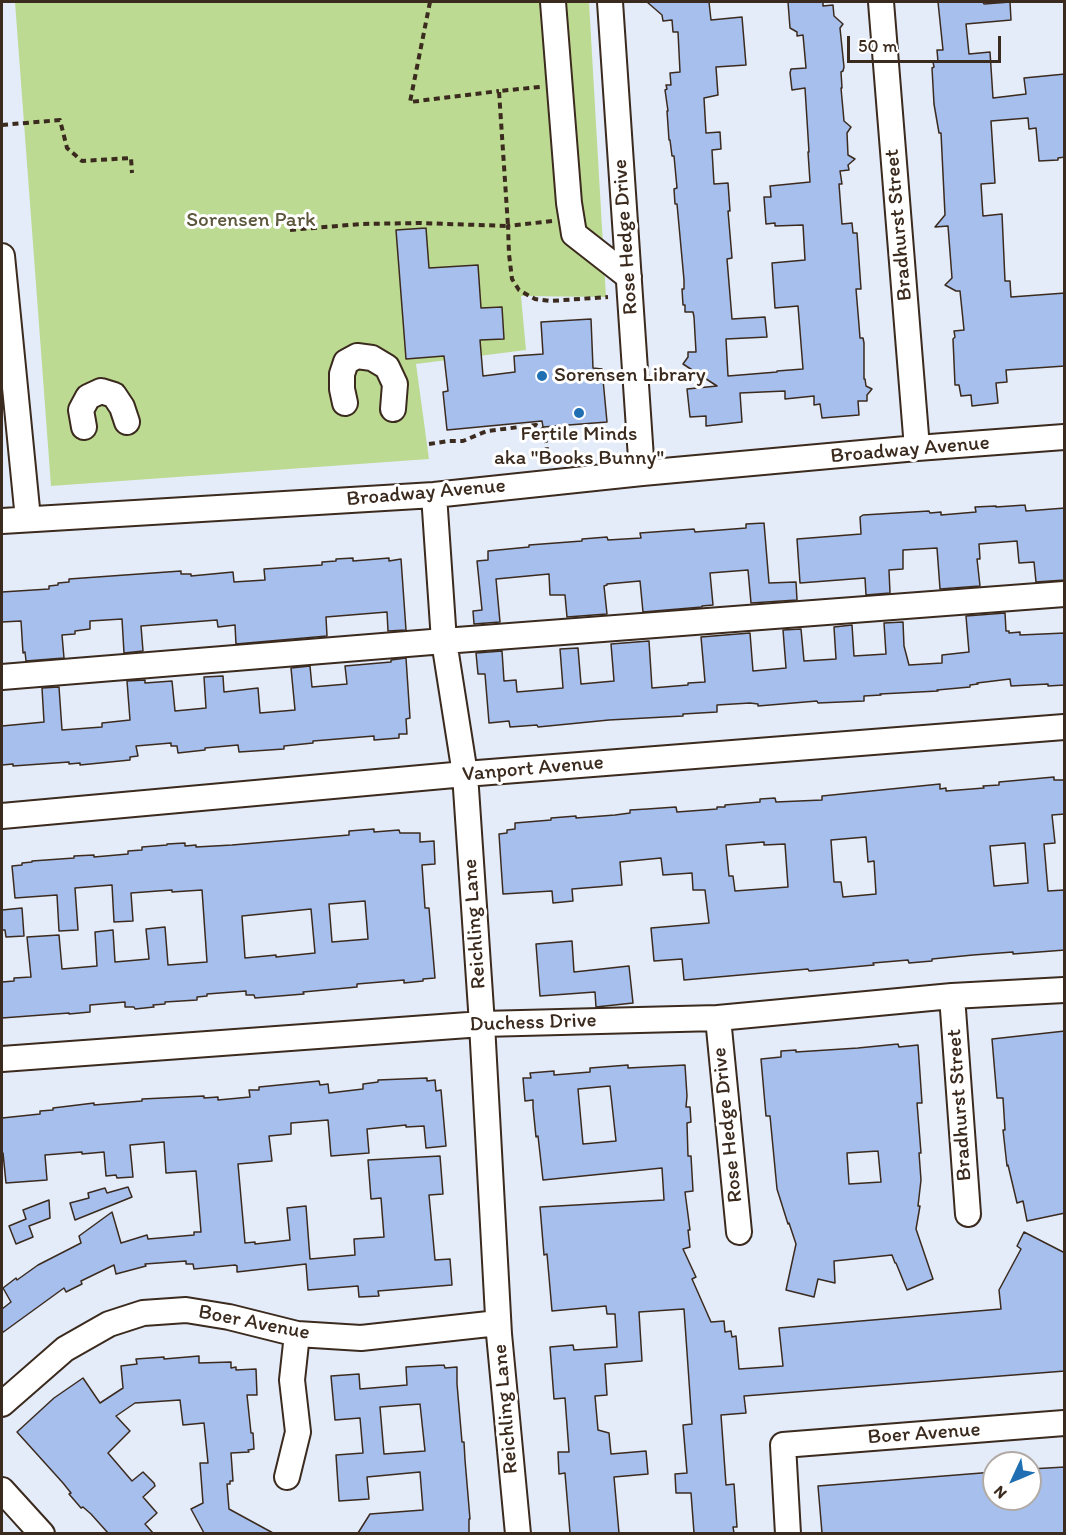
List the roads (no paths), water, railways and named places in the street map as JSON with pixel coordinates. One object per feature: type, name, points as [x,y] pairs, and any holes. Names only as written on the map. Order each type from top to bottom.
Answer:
[{"type":"street","points":[[553,2],[574,234],[630,286]]},
{"type":"street","name":"Rose Hedge Drive","points":[[610,2],[642,473]]},
{"type":"street","name":"Bradhurst Street","points":[[881,2],[917,448]]},
{"type":"street","points":[[2,256],[8,391],[28,519]]},
{"type":"street","points":[[345,403],[342,374],[346,362],[357,356],[372,358],[387,367],[395,384],[393,409]]},
{"type":"street","points":[[84,426],[81,410],[88,397],[101,391],[114,395],[122,406],[127,423]]},
{"type":"street","name":"Broadway Avenue","points":[[2,521],[434,495],[642,473],[1065,437]]},
{"type":"street","name":"Reichling Lane","points":[[434,495],[444,641],[465,774],[482,1024],[498,1323],[518,1533]]},
{"type":"street","points":[[2,677],[1065,594]]},
{"type":"street","name":"Vanport Avenue","points":[[2,816],[465,774],[1065,727]]},
{"type":"street","name":"Duchess Drive","points":[[2,1059],[482,1024],[718,1018],[952,996],[1065,990]]},
{"type":"street","name":"Bradhurst Street","points":[[952,996],[968,1214]]},
{"type":"street","name":"Rose Hedge Drive","points":[[718,1018],[739,1232]]},
{"type":"street","name":"Boer Avenue","points":[[2,1404],[65,1349],[109,1324],[143,1313],[186,1310],[229,1317],[297,1334],[361,1338],[498,1323]]},
{"type":"street","points":[[288,1477],[298,1432],[292,1380],[297,1334]]},
{"type":"street","name":"Boer Avenue","points":[[788,1533],[783,1445],[1065,1423]]},
{"type":"street","points":[[2,1490],[42,1533]]},
{"type":"place","name":"Sorensen Library","points":[[542,376]]},
{"type":"place","name":"Fertile Minds aka \"Books Bunny\"","points":[[579,413]]},
{"type":"park label","name":"Sorensen Park","points":[[251,221]]}]
